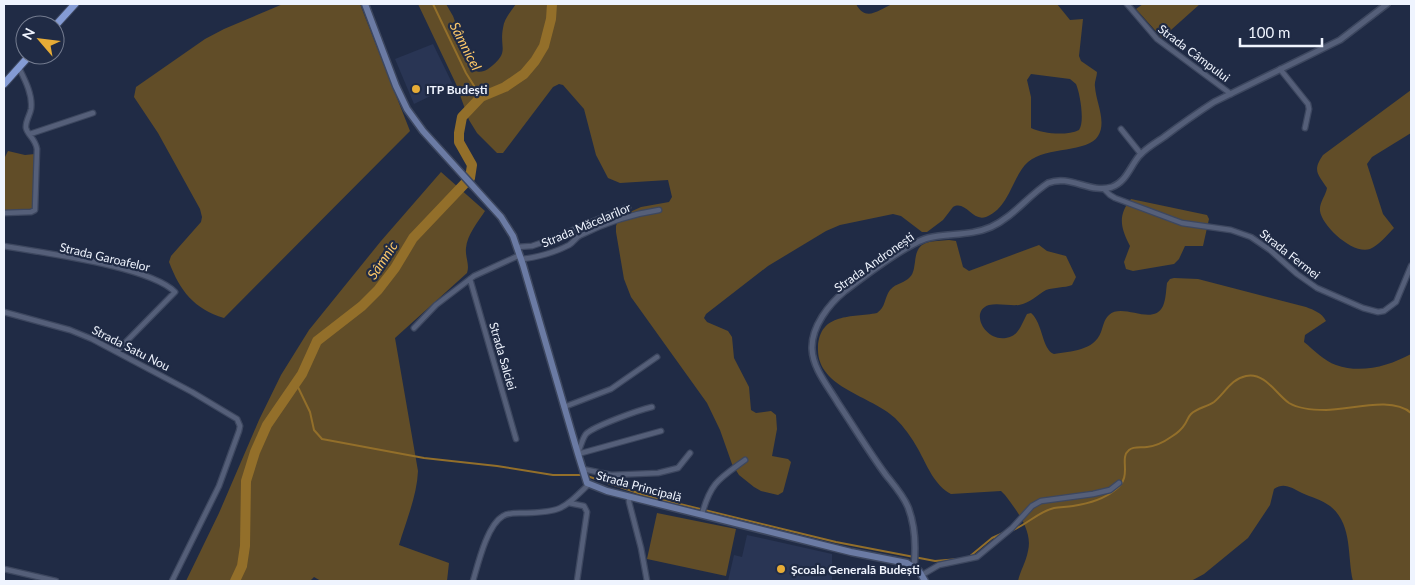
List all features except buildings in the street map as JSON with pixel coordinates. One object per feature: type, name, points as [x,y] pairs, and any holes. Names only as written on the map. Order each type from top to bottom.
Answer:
[{"type":"highway","points":[[65,15],[75,4]]},
{"type":"highway","points":[[4,84],[22,65]]},
{"type":"main road","name":"Strada Principală","points":[[365,4],[404,103],[413,118],[432,142],[501,217],[517,247],[588,482],[629,500],[702,513],[851,552],[907,563],[914,561]]},
{"type":"main road","points":[[914,561],[923,578]]},
{"type":"street","name":"Strada Câmpului","points":[[1127,4],[1157,40],[1232,94]]},
{"type":"street","points":[[1104,189],[1116,186],[1122,181],[1141,154],[1196,114],[1280,69],[1340,40],[1387,4]]},
{"type":"street","points":[[4,213],[31,212],[34,210],[37,149],[35,140],[26,126],[31,109],[30,96],[19,68]]},
{"type":"street","points":[[1280,69],[1308,104],[1309,109],[1305,128]]},
{"type":"street","points":[[30,134],[93,113]]},
{"type":"street","points":[[1120,129],[1141,154]]},
{"type":"street","name":"Strada Andronești","points":[[914,561],[911,519],[904,498],[866,448],[820,375],[814,361],[812,340],[818,324],[829,308],[845,291],[909,247],[925,239],[975,232],[993,226],[1042,187],[1054,180],[1067,180],[1104,189]]},
{"type":"street","name":"Strada Fermei","points":[[1104,189],[1115,198],[1182,223],[1231,230],[1251,237],[1270,250],[1307,282],[1332,295],[1371,310],[1384,311],[1396,302],[1411,266]]},
{"type":"street","points":[[517,247],[532,246],[558,237],[584,224],[628,208]]},
{"type":"street","name":"Strada Măcelarilor","points":[[414,328],[436,305],[470,279],[520,257],[560,249],[571,244],[582,235],[630,216],[658,210]]},
{"type":"street","name":"Strada Garoafelor","points":[[4,246],[107,266],[151,278],[171,288],[175,292],[117,351]]},
{"type":"street","name":"Strada Salciei","points":[[470,279],[516,439]]},
{"type":"street","name":"Strada Satu Nou","points":[[4,312],[77,333],[117,351],[231,414],[239,422],[239,431],[219,486],[172,581]]},
{"type":"street","points":[[564,407],[611,389],[657,357]]},
{"type":"street","points":[[578,454],[584,437],[592,430],[642,409],[652,407]]},
{"type":"street","points":[[578,454],[661,431]]},
{"type":"street","points":[[583,470],[611,475],[658,473],[678,468],[690,453]]},
{"type":"street","points":[[702,513],[707,496],[716,482],[745,460]]},
{"type":"street","points":[[473,581],[482,550],[495,524],[501,517],[510,513],[557,510],[569,503],[588,482]]},
{"type":"street","points":[[923,578],[939,565],[977,557],[1012,528],[1032,506],[1041,501],[1093,494],[1110,490],[1119,483]]},
{"type":"street","points":[[629,500],[648,581]]},
{"type":"street","points":[[569,503],[584,506],[588,512],[576,581]]},
{"type":"street","points":[[4,570],[56,581]]},
{"type":"shaded area","points":[[283,4],[360,4],[410,131],[224,318],[204,310],[189,298],[173,272],[169,262],[171,256],[201,222],[202,217],[200,209],[158,133],[134,97],[136,87],[205,39]]},
{"type":"shaded area","points":[[418,4],[446,4],[453,16],[473,70],[479,72],[488,69],[502,54],[504,25],[516,4],[856,4],[860,10],[868,14],[893,4],[1057,4],[1070,20],[1083,19],[1079,56],[1081,61],[1097,72],[1095,85],[1101,125],[1098,136],[1086,145],[1046,154],[1028,162],[1018,175],[1000,207],[986,217],[977,217],[962,206],[958,206],[953,207],[943,220],[927,232],[922,232],[901,216],[893,214],[840,225],[826,231],[768,266],[706,314],[704,318],[707,322],[728,331],[732,337],[734,358],[749,387],[751,410],[756,413],[771,411],[776,415],[777,429],[772,456],[788,459],[791,462],[783,492],[778,495],[761,491],[739,475],[732,464],[720,430],[707,403],[631,297],[624,279],[616,232],[619,217],[641,207],[669,202],[672,197],[668,180],[620,183],[608,178],[596,155],[584,109],[563,85],[559,84],[553,87],[503,153],[497,153],[477,133],[469,120],[456,84]],"holes":[[[1031,74],[1070,79],[1076,84],[1079,94],[1082,114],[1079,130],[1055,134],[1031,128],[1031,97],[1027,80]]]},
{"type":"shaded area","points":[[1143,4],[1200,4],[1162,38],[1136,9]]},
{"type":"shaded area","points":[[433,44],[453,85],[414,104],[395,59]]},
{"type":"shaded area","points":[[1411,90],[1411,133],[1372,157],[1367,164],[1383,214],[1394,228],[1370,249],[1355,248],[1339,238],[1322,217],[1320,208],[1327,188],[1319,176],[1318,165],[1323,155]]},
{"type":"shaded area","points":[[8,151],[25,155],[35,154],[31,210],[4,211],[4,159]]},
{"type":"shaded area","points":[[441,172],[485,211],[468,238],[466,251],[467,273],[395,338],[418,471],[413,499],[399,545],[449,563],[447,581],[321,581],[314,577],[310,581],[186,581],[281,375],[309,330],[381,241]]},
{"type":"shaded area","points":[[1131,199],[1207,215],[1209,219],[1203,246],[1185,246],[1179,259],[1174,264],[1133,271],[1126,269],[1124,262],[1130,246],[1124,233],[1122,217]]},
{"type":"shaded area","points":[[956,241],[963,267],[969,271],[1039,245],[1047,251],[1066,256],[1076,277],[1072,285],[1046,290],[1030,301],[1019,305],[989,305],[983,308],[980,313],[982,325],[986,331],[998,338],[1006,338],[1017,332],[1027,314],[1031,313],[1038,323],[1047,347],[1054,354],[1088,347],[1098,338],[1109,315],[1115,312],[1122,311],[1145,315],[1158,312],[1164,303],[1167,283],[1170,279],[1174,278],[1198,279],[1315,311],[1326,321],[1305,335],[1304,342],[1323,358],[1345,368],[1365,369],[1375,367],[1394,362],[1411,354],[1411,581],[1353,581],[1346,531],[1337,513],[1324,502],[1291,488],[1281,486],[1274,489],[1270,505],[1248,538],[1204,574],[1191,581],[1018,581],[1028,551],[1028,536],[1023,522],[1005,495],[1001,491],[951,494],[945,490],[935,480],[913,441],[895,418],[885,410],[835,381],[826,372],[820,361],[818,347],[820,336],[831,322],[848,317],[877,313],[882,308],[890,290],[908,279],[911,275],[914,270],[918,249],[926,243]]},
{"type":"shaded area","points":[[657,513],[736,529],[726,576],[647,559]]},
{"type":"shaded area","name":"Școala Generală Budești","points":[[747,535],[832,554],[832,581],[728,581],[734,555],[742,557]]},
{"type":"waterway","name":"Sâmnicel","points":[[433,4],[466,73],[481,97]]},
{"type":"waterway","name":"Sâmnic","points":[[235,581],[242,566],[245,546],[246,481],[255,452],[267,425],[302,374],[317,341],[362,306],[378,290],[395,268],[413,238],[470,178],[472,165],[459,142],[462,117],[481,97],[505,87],[524,74],[535,61],[544,46],[551,19],[552,4]]},
{"type":"waterway","points":[[1010,531],[1048,510],[1089,502],[1111,493],[1121,485],[1124,479],[1125,458],[1129,450],[1154,446],[1168,439],[1181,430],[1193,412],[1214,402],[1232,383],[1246,376],[1259,377],[1265,380],[1289,403],[1302,408],[1326,410],[1370,405],[1393,405],[1411,413]]},
{"type":"waterway","points":[[296,383],[310,412],[314,430],[322,439],[424,458],[497,466],[553,475],[583,475]]},
{"type":"waterway","points":[[587,476],[647,496],[836,542],[935,561],[959,559]]},
{"type":"waterway","points":[[969,557],[992,538],[1003,533]]},
{"type":"place","name":"ITP Budești","points":[[416,89]]},
{"type":"place","name":"Școala Generală Budești","points":[[781,569]]}]
